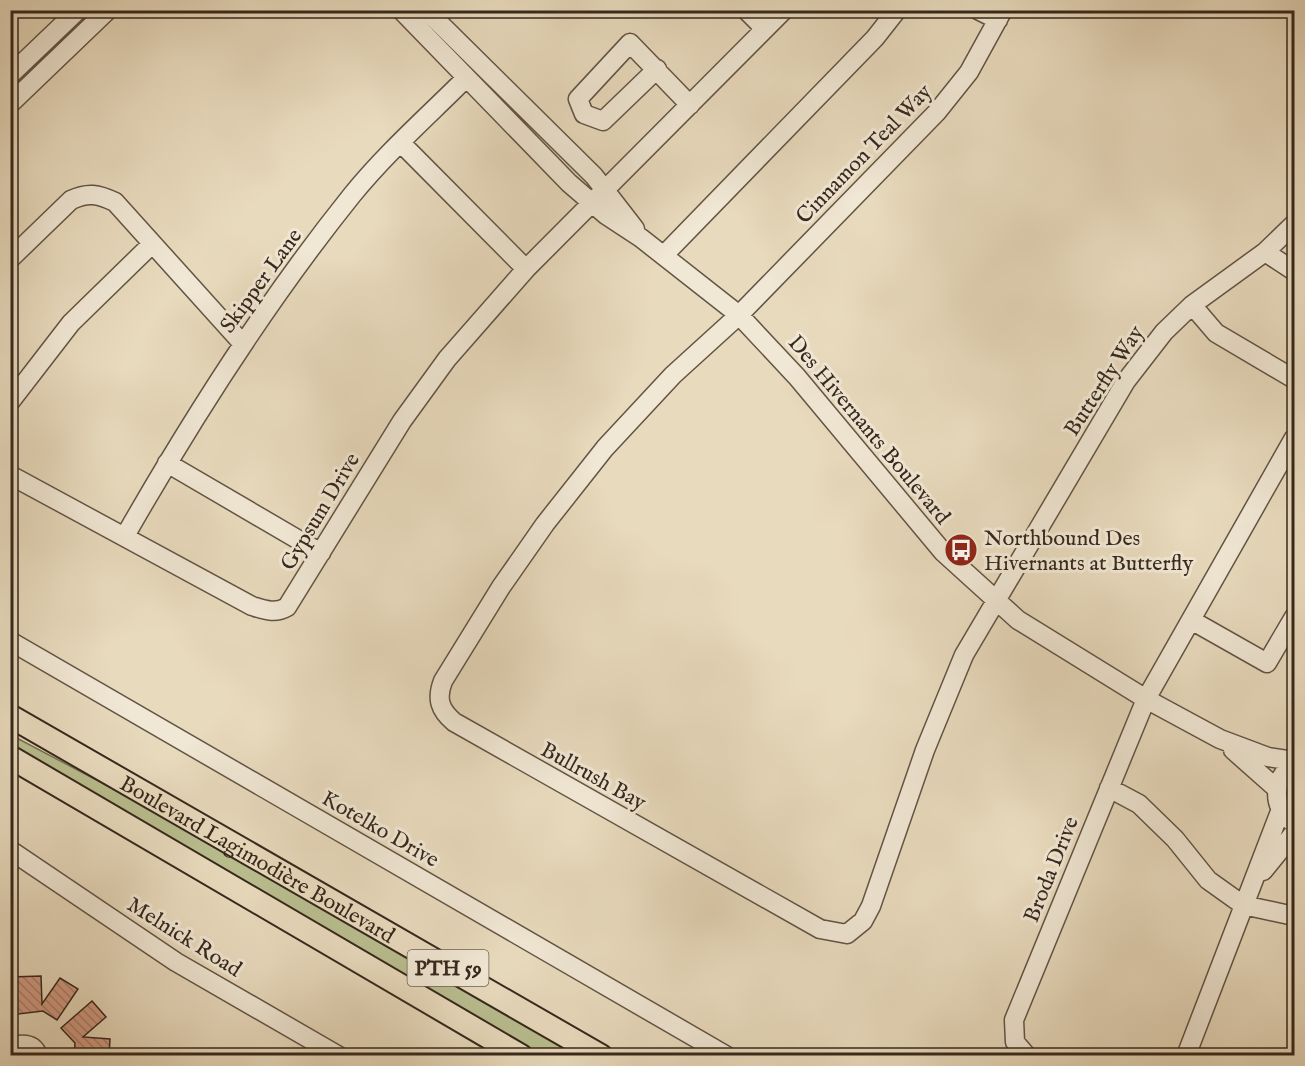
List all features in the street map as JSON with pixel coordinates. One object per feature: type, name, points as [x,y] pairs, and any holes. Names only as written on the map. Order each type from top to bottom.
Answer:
[{"type":"main road","name":"Boulevard Lagimodière Boulevard","points":[[10,716],[601,1056]]},
{"type":"main road","name":"Boulevard Lagimodière Boulevard","points":[[10,758],[520,1056]]},
{"type":"street","points":[[10,75],[78,10]]},
{"type":"street","points":[[10,104],[108,10]]},
{"type":"street","name":"Des Hivernants Boulevard","points":[[401,10],[562,176],[592,202],[664,255],[739,315],[797,377],[943,552],[997,602],[1043,636],[1146,699],[1220,739],[1268,757],[1294,763]]},
{"type":"street","points":[[746,10],[765,29]]},
{"type":"street","points":[[592,202],[784,10]]},
{"type":"street","points":[[664,255],[875,38],[897,10]]},
{"type":"street","points":[[978,10],[1000,16]]},
{"type":"street","name":"Des Hivernants Boulevard","points":[[431,12],[606,188],[641,238]]},
{"type":"street","name":"Cinnamon Teal Way","points":[[739,315],[943,105],[969,72],[1000,16]]},
{"type":"street","points":[[657,69],[690,105]]},
{"type":"street","name":"Skipper Lane","points":[[125,536],[167,463],[243,344],[354,194],[466,78]]},
{"type":"street","points":[[401,143],[526,269]]},
{"type":"street","points":[[10,259],[71,200],[94,194],[115,202],[243,344]]},
{"type":"street","name":"Gypsum Drive","points":[[10,475],[252,606],[279,611],[293,601],[415,404],[447,359],[526,269],[592,202]]},
{"type":"street","name":"Butterfly Way","points":[[997,602],[1126,381],[1164,332],[1192,305],[1265,252],[1294,224]]},
{"type":"street","points":[[10,402],[71,323],[152,244]]},
{"type":"street","points":[[1265,252],[1294,271]]},
{"type":"street","points":[[1192,305],[1216,333],[1294,379]]},
{"type":"street","name":"Bullrush Bay","points":[[739,315],[665,383],[605,448],[545,524],[501,587],[442,681],[439,704],[444,714],[469,732],[820,929],[847,934],[863,921],[871,906],[943,703],[964,655],[997,602]]},
{"type":"street","name":"Broda Drive","points":[[1027,1056],[1015,1042],[1014,1020],[1146,699],[1294,438]]},
{"type":"street","points":[[167,463],[321,553]]},
{"type":"street","points":[[1191,620],[1267,663],[1294,617]]},
{"type":"street","name":"Kotelko Drive","points":[[10,642],[727,1056]]},
{"type":"street","name":"Des Hivernants Boulevard","points":[[1220,739],[1277,789]]},
{"type":"street","points":[[1294,763],[1281,777],[1277,789],[1281,809],[1294,823]]},
{"type":"street","points":[[1109,788],[1139,804],[1175,839],[1208,880],[1243,905],[1294,916]]},
{"type":"street","points":[[1186,1056],[1281,809]]},
{"type":"street","points":[[1254,882],[1294,833]]},
{"type":"street","name":"Melnick Road","points":[[10,850],[176,962],[339,1056]]},
{"type":"street","points":[[12,1056],[19,1045],[26,1044],[35,1048],[38,1056]]},
{"type":"green space","points":[[11,735],[123,794],[580,1055],[540,1055],[11,744]]},
{"type":"building","points":[[41,976],[42,1004],[60,978],[78,989],[57,1020],[43,1011],[10,1015],[10,977]]},
{"type":"building","points":[[92,1001],[106,1017],[83,1037],[110,1039],[109,1056],[74,1056],[75,1043],[61,1028]]},
{"type":"place","name":"Northbound Des Hivernants at Butterfly","points":[[961,550]]}]
